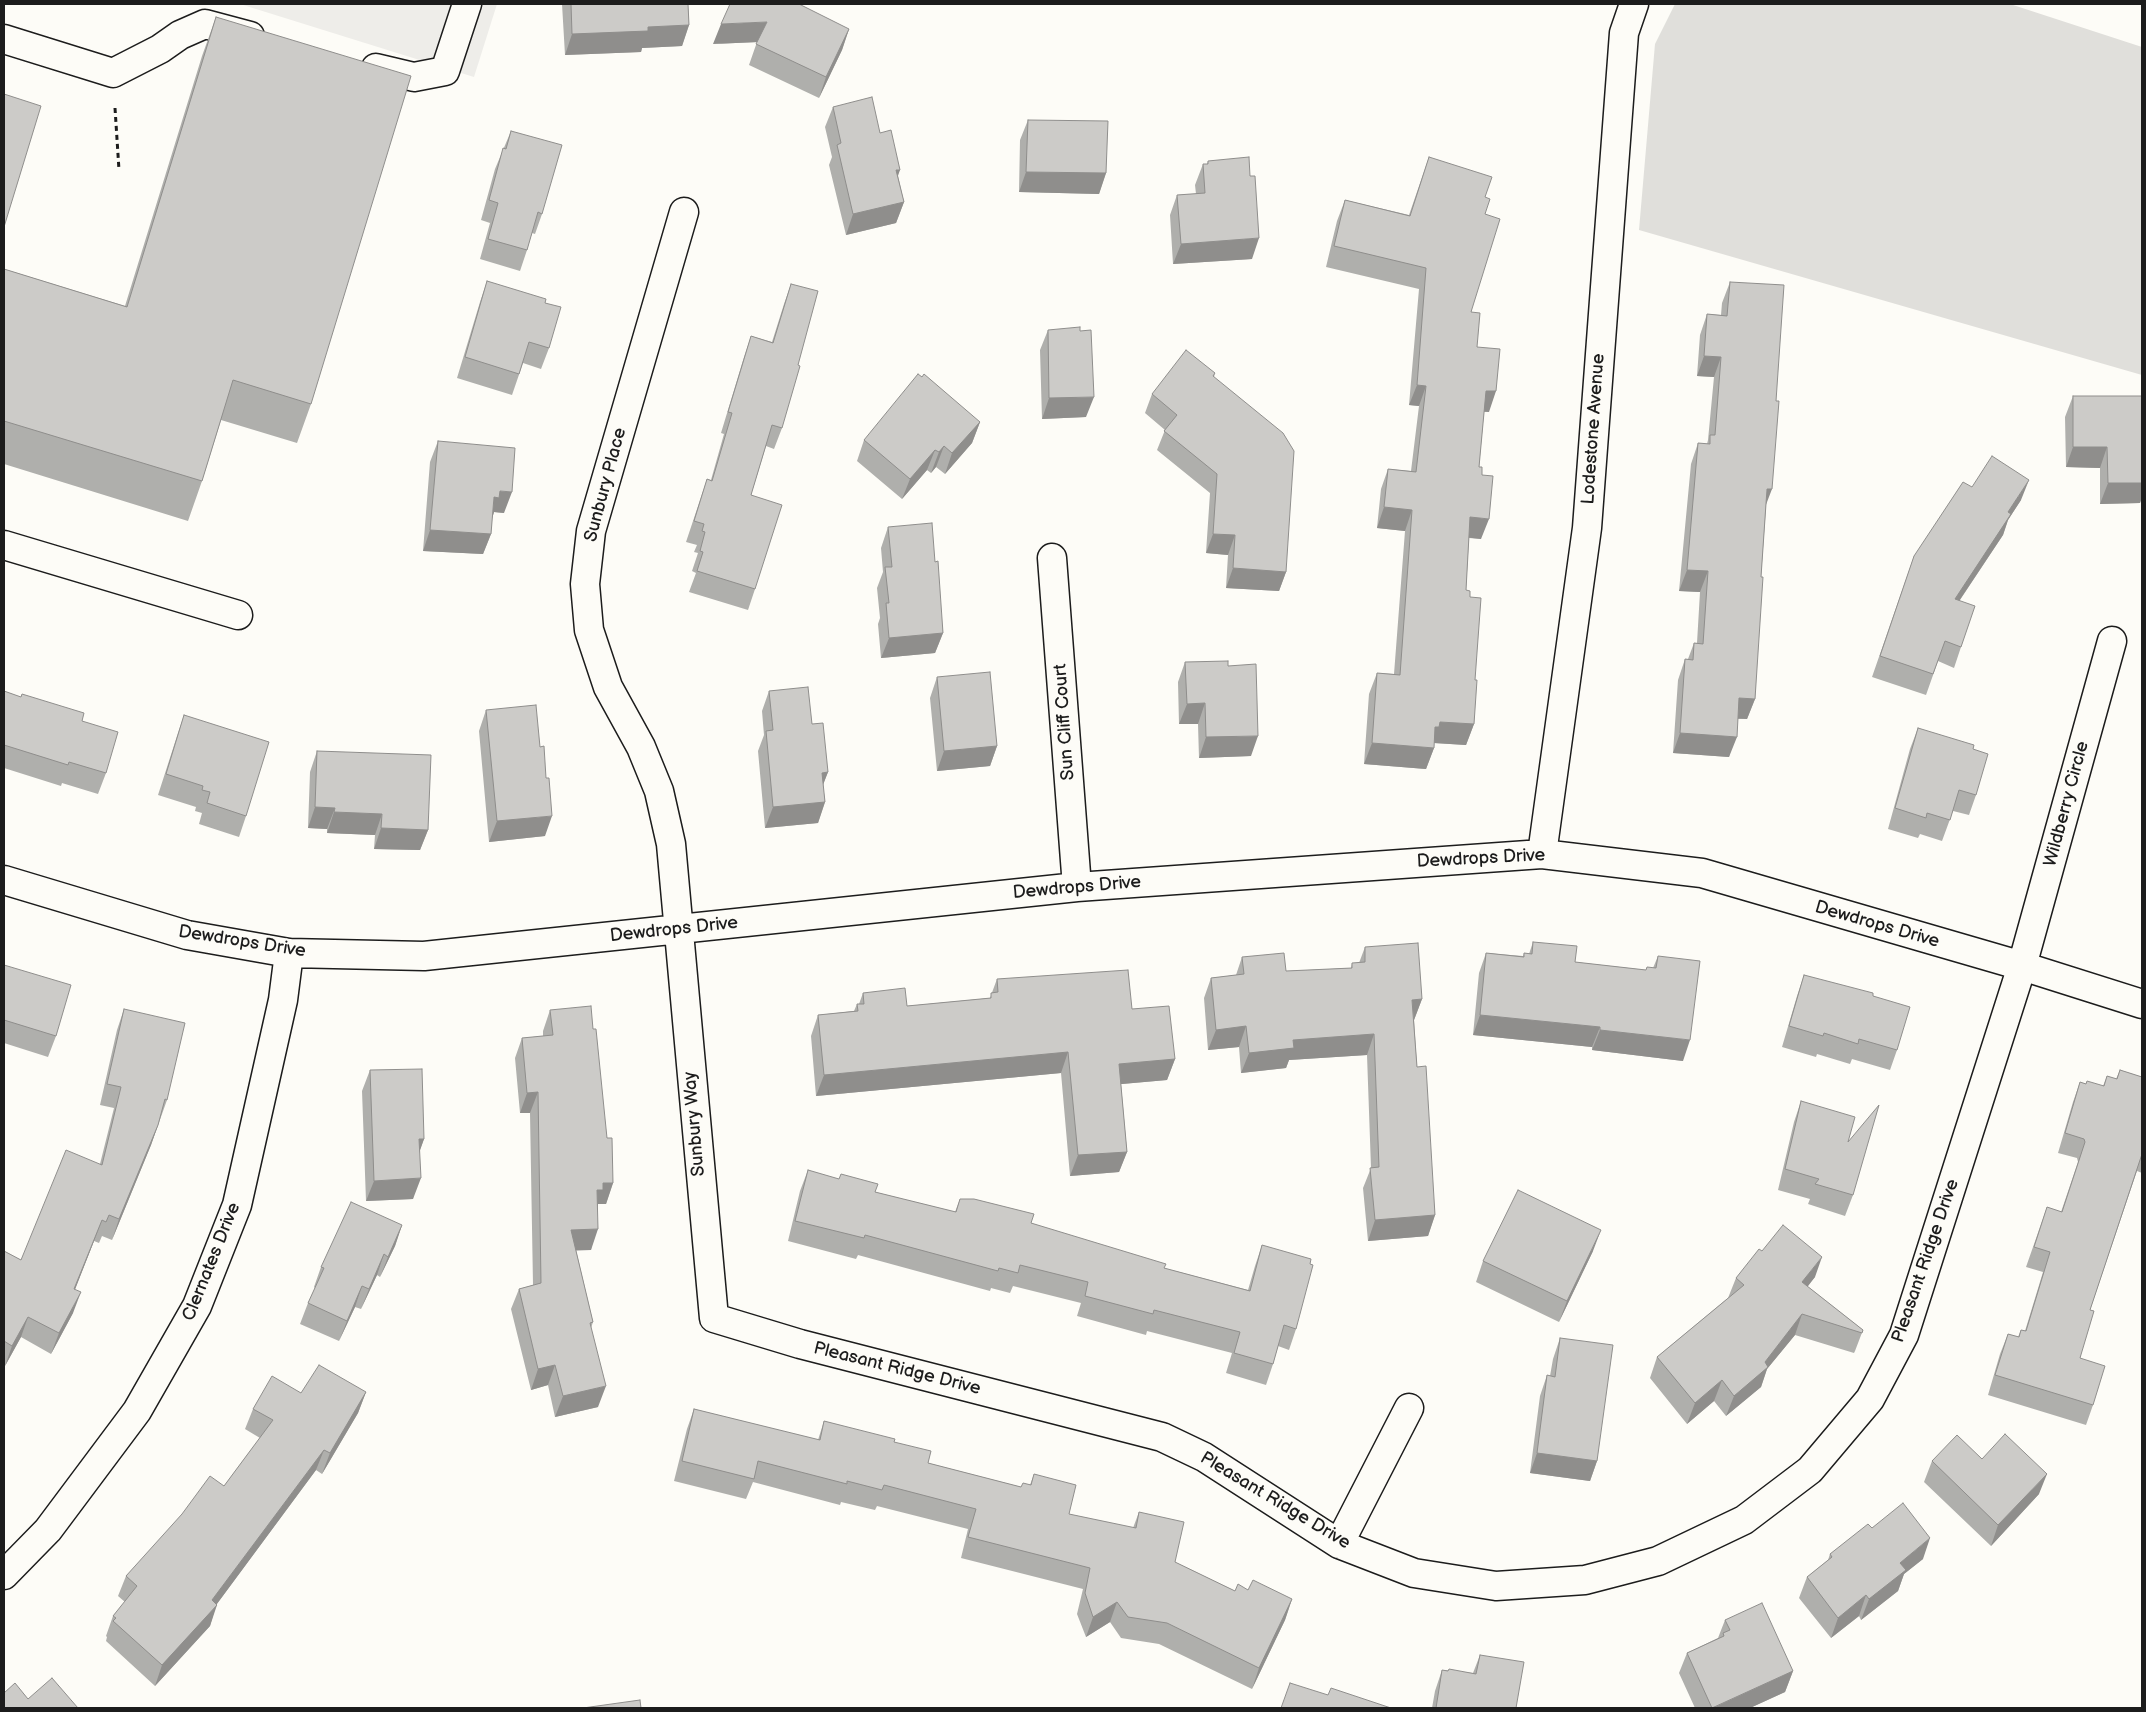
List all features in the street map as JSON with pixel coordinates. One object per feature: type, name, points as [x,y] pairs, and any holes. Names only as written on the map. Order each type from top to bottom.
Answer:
[{"type":"street","points":[[348,60],[414,77],[445,71],[467,4]]},
{"type":"street","name":"Lodestone Avenue","points":[[1542,854],[1587,528],[1624,33],[1634,4]]},
{"type":"street","points":[[4,39],[113,73],[160,49],[180,35],[205,24],[272,41]]},
{"type":"street","name":"Sunbury Place","points":[[677,930],[671,844],[659,791],[640,747],[608,687],[590,630],[585,584],[591,531],[684,212]]},
{"type":"street","points":[[4,545],[238,615]]},
{"type":"street","name":"Sun Cliff Court","points":[[1052,558],[1077,887]]},
{"type":"street","name":"Wildberry Circle","points":[[2022,966],[2112,641]]},
{"type":"street","name":"Dewdrops Drive","points":[[4,880],[187,935],[289,953],[424,956],[1077,887],[1542,854],[1702,873],[2022,966],[2142,1004]]},
{"type":"street","name":"Sunbury Way","points":[[677,930],[714,1318]]},
{"type":"street","name":"Clernates Drive","points":[[4,1575],[48,1530],[137,1411],[197,1306],[237,1205],[283,1000],[289,953]]},
{"type":"street","name":"Pleasant Ridge Drive","points":[[714,1318],[800,1344],[1162,1437],[1204,1457],[1339,1544],[1414,1573],[1496,1586],[1585,1580],[1658,1561],[1744,1520],[1810,1470],[1870,1399],[1904,1336],[2022,966]]},
{"type":"street","points":[[1339,1544],[1408,1408]]},
{"type":"path","points":[[113,73],[119,170]]},
{"type":"shaded area","points":[[240,4],[497,4],[474,77]]},
{"type":"shaded area","points":[[1675,4],[2010,4],[2142,47],[2142,375],[1639,230],[1655,44]]},
{"type":"building","points":[[571,4],[688,4],[689,25],[648,27],[648,31],[572,34]]},
{"type":"building","points":[[730,4],[799,4],[849,29],[826,77],[756,44],[767,22],[721,24]]},
{"type":"building","points":[[216,17],[411,76],[311,404],[233,380],[202,481],[4,421],[4,269],[127,307]]},
{"type":"building","points":[[4,94],[41,106],[4,227]]},
{"type":"building","points":[[872,97],[880,133],[891,130],[900,170],[896,170],[904,202],[853,214],[837,145],[841,143],[833,107]]},
{"type":"building","points":[[1028,120],[1108,121],[1106,173],[1026,172]]},
{"type":"building","points":[[511,131],[562,145],[542,214],[538,212],[527,250],[488,239],[498,203],[489,200],[503,148],[506,149]]},
{"type":"building","points":[[1249,157],[1250,176],[1255,176],[1259,238],[1181,244],[1177,195],[1205,193],[1203,164],[1208,164],[1208,161]]},
{"type":"building","points":[[1429,157],[1492,177],[1485,197],[1490,199],[1485,214],[1500,219],[1471,312],[1480,313],[1477,347],[1500,349],[1496,391],[1486,391],[1479,467],[1482,467],[1482,475],[1493,476],[1489,519],[1470,517],[1466,590],[1470,591],[1470,597],[1481,598],[1474,724],[1440,722],[1439,727],[1435,727],[1434,748],[1372,743],[1377,673],[1400,675],[1412,510],[1384,507],[1388,469],[1416,472],[1426,386],[1417,385],[1426,268],[1334,246],[1345,200],[1410,216]]},
{"type":"building","points":[[487,281],[546,299],[545,303],[561,307],[549,348],[529,342],[519,374],[465,357]]},
{"type":"building","points":[[1730,282],[1784,285],[1776,401],[1779,401],[1772,489],[1767,489],[1755,699],[1739,698],[1737,737],[1680,733],[1685,659],[1693,660],[1694,643],[1703,644],[1708,571],[1687,570],[1698,443],[1710,444],[1710,435],[1715,435],[1721,357],[1704,356],[1707,314],[1727,316]]},
{"type":"building","points":[[791,284],[818,291],[798,365],[800,366],[782,428],[772,425],[751,495],[782,505],[755,589],[697,571],[703,552],[700,551],[705,532],[702,531],[704,524],[694,521],[707,479],[712,481],[732,413],[728,412],[751,336],[773,343]]},
{"type":"building","points":[[1080,327],[1080,331],[1091,330],[1094,397],[1049,398],[1048,330]]},
{"type":"building","points":[[1186,350],[1215,373],[1213,376],[1283,433],[1294,451],[1286,572],[1233,568],[1235,535],[1213,534],[1217,474],[1164,431],[1177,415],[1152,394]]},
{"type":"building","points":[[918,374],[922,377],[924,374],[980,422],[952,453],[944,446],[939,452],[935,450],[910,479],[864,440]]},
{"type":"building","points":[[2073,396],[2142,396],[2142,483],[2108,483],[2107,447],[2073,447]]},
{"type":"building","points":[[438,441],[515,448],[512,492],[500,491],[499,498],[494,497],[491,534],[430,530]]},
{"type":"building","points":[[1992,456],[2029,480],[2008,512],[2011,514],[1955,599],[1975,606],[1961,647],[1945,641],[1933,674],[1880,656],[1914,556],[1963,482],[1972,487]]},
{"type":"building","points":[[932,523],[935,562],[938,561],[943,633],[889,638],[886,603],[889,603],[885,567],[892,567],[888,527]]},
{"type":"building","points":[[1228,661],[1228,666],[1256,664],[1258,736],[1206,737],[1205,703],[1187,704],[1185,662]]},
{"type":"building","points":[[990,672],[997,746],[944,751],[937,677]]},
{"type":"building","points":[[808,687],[812,724],[823,723],[828,772],[822,773],[825,802],[773,807],[766,731],[773,730],[769,691]]},
{"type":"building","points":[[4,691],[21,697],[22,694],[84,713],[82,721],[118,732],[106,773],[69,762],[68,765],[4,745]]},
{"type":"building","points":[[536,705],[540,747],[544,746],[546,778],[549,778],[552,816],[497,821],[486,710]]},
{"type":"building","points":[[184,715],[269,742],[246,816],[207,803],[210,792],[202,790],[203,786],[166,774]]},
{"type":"building","points":[[1918,728],[1974,745],[1973,749],[1988,754],[1976,795],[1959,790],[1950,820],[1927,813],[1926,818],[1895,808]]},
{"type":"building","points":[[317,751],[431,755],[428,830],[381,828],[382,814],[334,812],[335,808],[315,807]]},
{"type":"building","points":[[1533,942],[1577,946],[1575,962],[1646,970],[1647,967],[1656,968],[1658,956],[1700,961],[1690,1040],[1600,1030],[1600,1027],[1480,1015],[1486,953],[1524,957],[1524,953],[1532,954]]},
{"type":"building","points":[[1418,943],[1422,999],[1412,1000],[1417,1067],[1426,1066],[1435,1215],[1375,1220],[1370,1168],[1379,1167],[1374,1034],[1293,1040],[1294,1048],[1249,1053],[1246,1026],[1216,1030],[1211,978],[1244,974],[1242,957],[1284,953],[1286,971],[1352,968],[1352,963],[1365,962],[1365,947]]},
{"type":"building","points":[[4,965],[71,985],[56,1036],[4,1020]]},
{"type":"building","points":[[1128,970],[1132,1009],[1169,1006],[1175,1059],[1119,1064],[1127,1152],[1078,1155],[1068,1052],[824,1075],[818,1015],[858,1011],[857,1004],[864,1004],[863,993],[905,988],[907,1006],[991,998],[991,993],[998,992],[997,979]]},
{"type":"building","points":[[1804,975],[1873,993],[1873,996],[1910,1007],[1897,1050],[1859,1039],[1858,1044],[1824,1033],[1823,1036],[1789,1026]]},
{"type":"building","points":[[591,1006],[593,1029],[596,1029],[607,1138],[612,1138],[613,1183],[603,1183],[603,1190],[597,1190],[598,1229],[571,1230],[593,1322],[590,1323],[606,1386],[563,1396],[555,1365],[538,1369],[519,1289],[541,1283],[538,1092],[527,1093],[522,1038],[553,1035],[550,1010]]},
{"type":"building","points":[[124,1009],[185,1023],[167,1100],[165,1099],[158,1125],[119,1219],[109,1215],[106,1222],[102,1220],[74,1289],[81,1292],[59,1333],[28,1317],[12,1346],[4,1341],[4,1251],[21,1260],[66,1150],[102,1165],[121,1087],[107,1084]]},
{"type":"building","points":[[422,1069],[424,1139],[419,1139],[421,1178],[374,1181],[370,1070]]},
{"type":"building","points":[[2120,1070],[2142,1077],[2142,1154],[2090,1310],[2094,1311],[2080,1358],[2105,1366],[2093,1405],[1995,1375],[2008,1334],[2019,1337],[2021,1330],[2026,1331],[2050,1252],[2034,1247],[2047,1207],[2062,1212],[2085,1142],[2084,1139],[2065,1133],[2080,1082],[2086,1084],[2087,1081],[2104,1086],[2107,1076],[2117,1079]]},
{"type":"building","points":[[1801,1101],[1855,1117],[1848,1142],[1879,1105],[1853,1195],[1815,1184],[1819,1179],[1785,1169]]},
{"type":"building","points":[[808,1170],[839,1179],[841,1174],[878,1184],[875,1192],[956,1212],[960,1199],[974,1199],[1034,1214],[1031,1223],[1166,1264],[1164,1268],[1250,1291],[1262,1245],[1311,1259],[1310,1264],[1313,1265],[1296,1329],[1284,1325],[1273,1364],[1234,1353],[1240,1332],[1154,1310],[1153,1314],[1085,1296],[1088,1282],[1020,1265],[1018,1273],[999,1268],[998,1271],[865,1235],[864,1238],[795,1221]]},
{"type":"building","points":[[1518,1190],[1601,1230],[1567,1301],[1483,1261]]},
{"type":"building","points":[[351,1202],[402,1225],[388,1257],[384,1254],[369,1289],[362,1286],[347,1321],[308,1303],[324,1268],[321,1267]]},
{"type":"building","points":[[1783,1225],[1822,1257],[1802,1282],[1863,1330],[1862,1333],[1802,1314],[1765,1362],[1768,1367],[1734,1396],[1722,1380],[1695,1403],[1657,1357],[1744,1285],[1736,1278],[1759,1249],[1762,1251]]},
{"type":"building","points":[[1560,1338],[1613,1345],[1597,1461],[1537,1453],[1547,1375],[1555,1377]]},
{"type":"building","points":[[319,1365],[366,1392],[330,1453],[324,1450],[212,1600],[217,1605],[162,1665],[113,1621],[116,1618],[113,1616],[137,1586],[126,1576],[182,1514],[210,1476],[224,1486],[273,1420],[253,1409],[272,1376],[301,1393]]},
{"type":"building","points":[[694,1409],[820,1440],[824,1421],[895,1439],[894,1442],[931,1451],[928,1463],[1021,1487],[1023,1483],[1031,1485],[1034,1474],[1076,1485],[1069,1514],[1136,1528],[1139,1512],[1184,1522],[1175,1562],[1235,1591],[1238,1584],[1248,1590],[1253,1580],[1292,1599],[1259,1668],[1167,1623],[1128,1617],[1117,1602],[1093,1617],[1085,1593],[1090,1568],[968,1537],[976,1509],[884,1485],[882,1490],[847,1481],[847,1484],[758,1461],[754,1479],[682,1461]]},
{"type":"building","points":[[2005,1434],[2047,1474],[1998,1525],[1932,1461],[1957,1435],[1982,1459]]},
{"type":"building","points":[[1903,1503],[1930,1538],[1900,1563],[1906,1570],[1869,1599],[1866,1595],[1838,1618],[1807,1577],[1832,1557],[1830,1554],[1868,1524],[1872,1528]]},
{"type":"building","points":[[1762,1603],[1793,1671],[1712,1708],[1687,1653],[1724,1636],[1723,1633],[1730,1630],[1725,1620]]},
{"type":"building","points":[[1480,1655],[1524,1662],[1516,1708],[1436,1708],[1442,1670],[1448,1671],[1449,1669],[1476,1674]]},
{"type":"building","points":[[52,1678],[78,1708],[4,1708],[4,1693],[15,1683],[28,1699]]},
{"type":"building","points":[[1290,1683],[1328,1695],[1331,1688],[1391,1708],[1281,1708]]},
{"type":"building","points":[[640,1700],[641,1708],[583,1708]]}]
